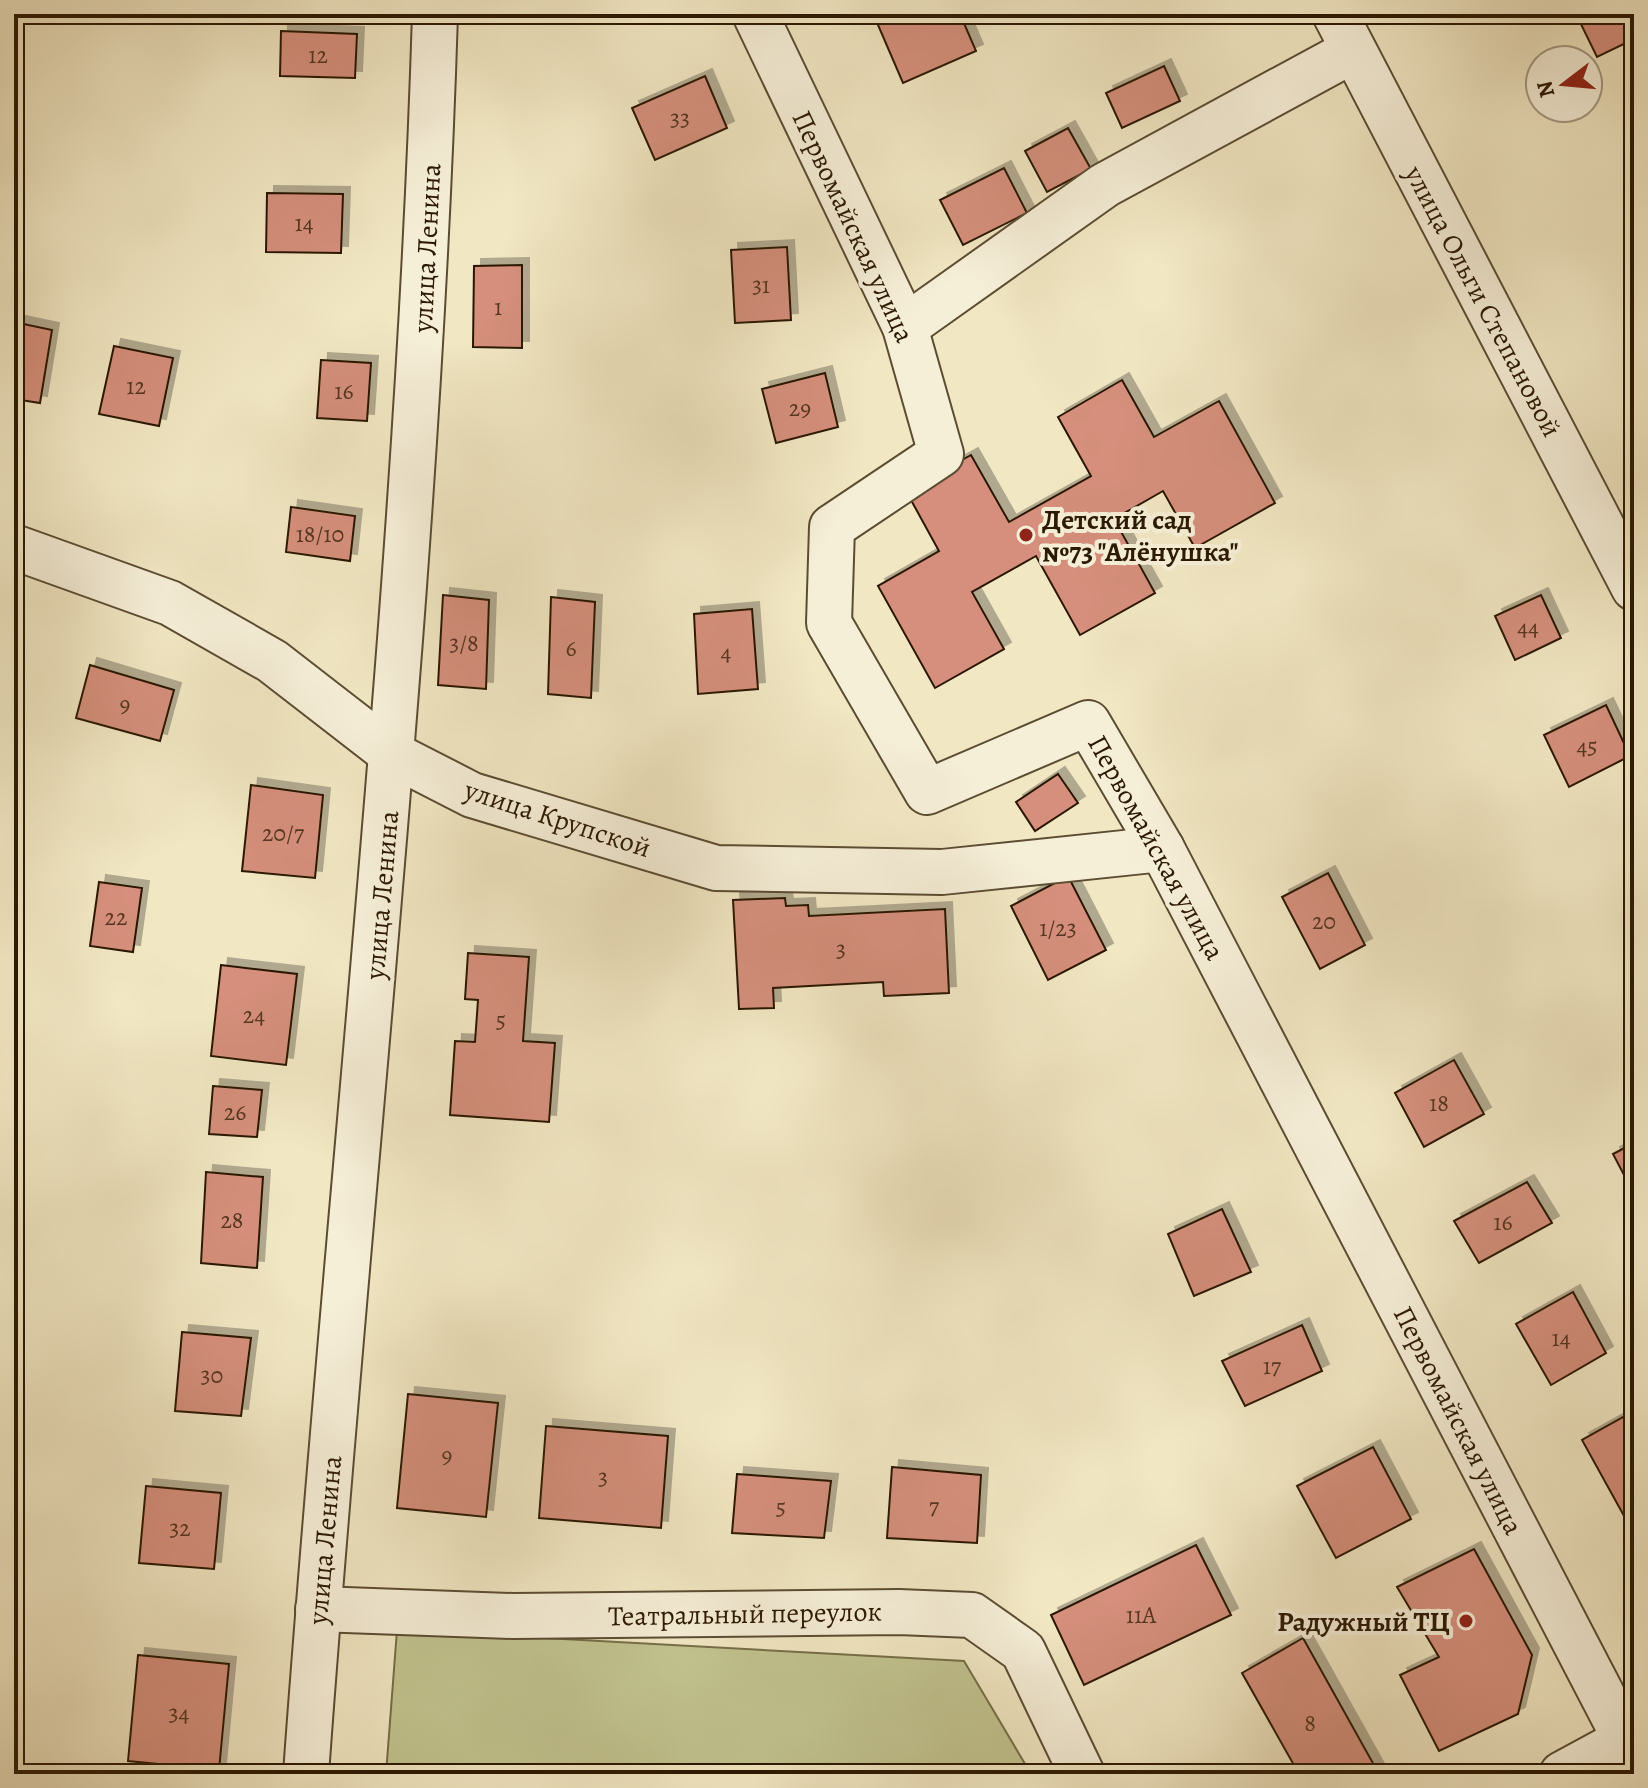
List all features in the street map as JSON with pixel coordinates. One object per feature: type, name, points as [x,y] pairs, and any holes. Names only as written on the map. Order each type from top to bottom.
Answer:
[{"type":"street","name":"улица Ленина","points":[[306,1774],[392,754],[428,257],[435,14]]},
{"type":"street","name":"Первомайская улица","points":[[755,14],[905,327],[941,454],[832,527],[829,623],[927,792],[1088,723],[1162,849],[1631,1744]]},
{"type":"street","points":[[905,327],[1105,185],[1344,33]]},
{"type":"street","name":"улица Ольги Степановой","points":[[1344,33],[1634,588]]},
{"type":"street","name":"улица Крупской","points":[[14,547],[170,603],[272,661],[392,754],[472,795],[716,868],[942,872],[1162,849]]},
{"type":"street","name":"Театральный переулок","points":[[318,1609],[513,1616],[899,1612],[972,1615],[1023,1651],[1082,1774]]},
{"type":"street","points":[[1562,1774],[1631,1744]]},
{"type":"green space","points":[[397,1630],[964,1661],[1031,1774],[386,1774]]},
{"type":"building","points":[[884,14],[960,14],[976,51],[903,83],[875,18]]},
{"type":"building","points":[[1576,14],[1634,14],[1634,39],[1604,54],[1604,44],[1591,44]]},
{"type":"building","points":[[281,31],[357,34],[355,78],[280,76]]},
{"type":"building","points":[[1164,66],[1180,101],[1122,128],[1106,93]]},
{"type":"building","points":[[705,76],[727,128],[655,160],[632,108]]},
{"type":"building","points":[[1068,128],[1091,169],[1047,192],[1025,151]]},
{"type":"building","points":[[1004,168],[1027,213],[963,245],[940,200]]},
{"type":"building","points":[[267,193],[343,194],[341,253],[266,252]]},
{"type":"building","points":[[787,247],[791,320],[735,323],[731,250]]},
{"type":"building","points":[[522,265],[522,348],[473,347],[474,266]]},
{"type":"building","points":[[14,322],[52,330],[40,403],[14,399]]},
{"type":"building","points":[[114,346],[173,358],[159,426],[99,414]]},
{"type":"building","points":[[321,360],[371,363],[367,421],[317,418]]},
{"type":"building","points":[[825,373],[838,427],[776,443],[762,389]]},
{"type":"building","name":"Детский сад №73 \"Алёнушка\"","points":[[1122,380],[1154,437],[1219,401],[1275,503],[1195,548],[1163,491],[1114,519],[1155,593],[1080,635],[1036,556],[972,592],[1004,649],[935,688],[878,586],[939,551],[906,491],[971,455],[1009,522],[1091,476],[1058,417]]},
{"type":"building","points":[[291,507],[355,516],[350,561],[286,552]]},
{"type":"building","points":[[443,595],[489,600],[486,689],[438,685]]},
{"type":"building","points":[[1541,595],[1561,638],[1515,660],[1495,616]]},
{"type":"building","points":[[551,597],[595,602],[591,698],[548,694]]},
{"type":"building","points":[[752,609],[758,689],[698,694],[694,614]]},
{"type":"building","points":[[90,665],[174,690],[160,741],[76,718]]},
{"type":"building","points":[[1606,705],[1630,756],[1569,787],[1544,735]]},
{"type":"building","points":[[1058,774],[1078,803],[1035,831],[1016,802]]},
{"type":"building","points":[[251,785],[323,795],[315,878],[242,871]]},
{"type":"building","points":[[1328,873],[1365,945],[1320,969],[1282,897]]},
{"type":"building","points":[[1068,876],[1106,950],[1048,980],[1011,906]]},
{"type":"building","points":[[99,882],[142,888],[133,952],[90,946]]},
{"type":"building","points":[[785,898],[786,906],[808,905],[809,916],[945,909],[949,993],[884,996],[883,982],[773,988],[774,1008],[739,1009],[733,900]]},
{"type":"building","points":[[468,953],[529,957],[523,1041],[555,1043],[549,1122],[450,1115],[455,1041],[475,1042],[478,1000],[465,999]]},
{"type":"building","points":[[221,965],[297,974],[286,1065],[211,1056]]},
{"type":"building","points":[[1454,1060],[1484,1114],[1424,1147],[1395,1093]]},
{"type":"building","points":[[213,1086],[262,1090],[257,1137],[209,1134]]},
{"type":"building","points":[[1634,1143],[1634,1194],[1613,1154]]},
{"type":"building","points":[[206,1172],[263,1177],[257,1268],[201,1263]]},
{"type":"building","points":[[1527,1182],[1552,1223],[1479,1263],[1454,1221]]},
{"type":"building","points":[[1222,1209],[1251,1272],[1194,1296],[1168,1234]]},
{"type":"building","points":[[1573,1292],[1606,1353],[1551,1385],[1516,1324]]},
{"type":"building","points":[[1302,1325],[1322,1371],[1245,1406],[1222,1361]]},
{"type":"building","points":[[182,1332],[251,1338],[241,1416],[175,1411]]},
{"type":"building","points":[[408,1394],[498,1403],[486,1517],[397,1508]]},
{"type":"building","points":[[1634,1411],[1634,1534],[1582,1440]]},
{"type":"building","points":[[546,1426],[668,1436],[661,1528],[539,1518]]},
{"type":"building","points":[[1373,1447],[1411,1519],[1336,1558],[1297,1486]]},
{"type":"building","points":[[892,1467],[981,1475],[977,1543],[887,1538]]},
{"type":"building","points":[[737,1474],[831,1481],[824,1538],[732,1533]]},
{"type":"building","points":[[146,1486],[221,1493],[214,1569],[139,1563]]},
{"type":"building","points":[[1196,1545],[1231,1615],[1084,1685],[1051,1615]]},
{"type":"building","name":"Радужный ТЦ","points":[[1474,1549],[1532,1655],[1518,1714],[1439,1751],[1400,1675],[1439,1657],[1397,1587]]},
{"type":"building","points":[[1303,1638],[1379,1774],[1299,1774],[1242,1673]]},
{"type":"building","points":[[138,1655],[229,1664],[219,1770],[128,1761]]},
{"type":"place","name":"Детский сад №73 \"Алёнушка\"","points":[[1026,535]]},
{"type":"place","name":"Радужный ТЦ","points":[[1466,1621]]}]
